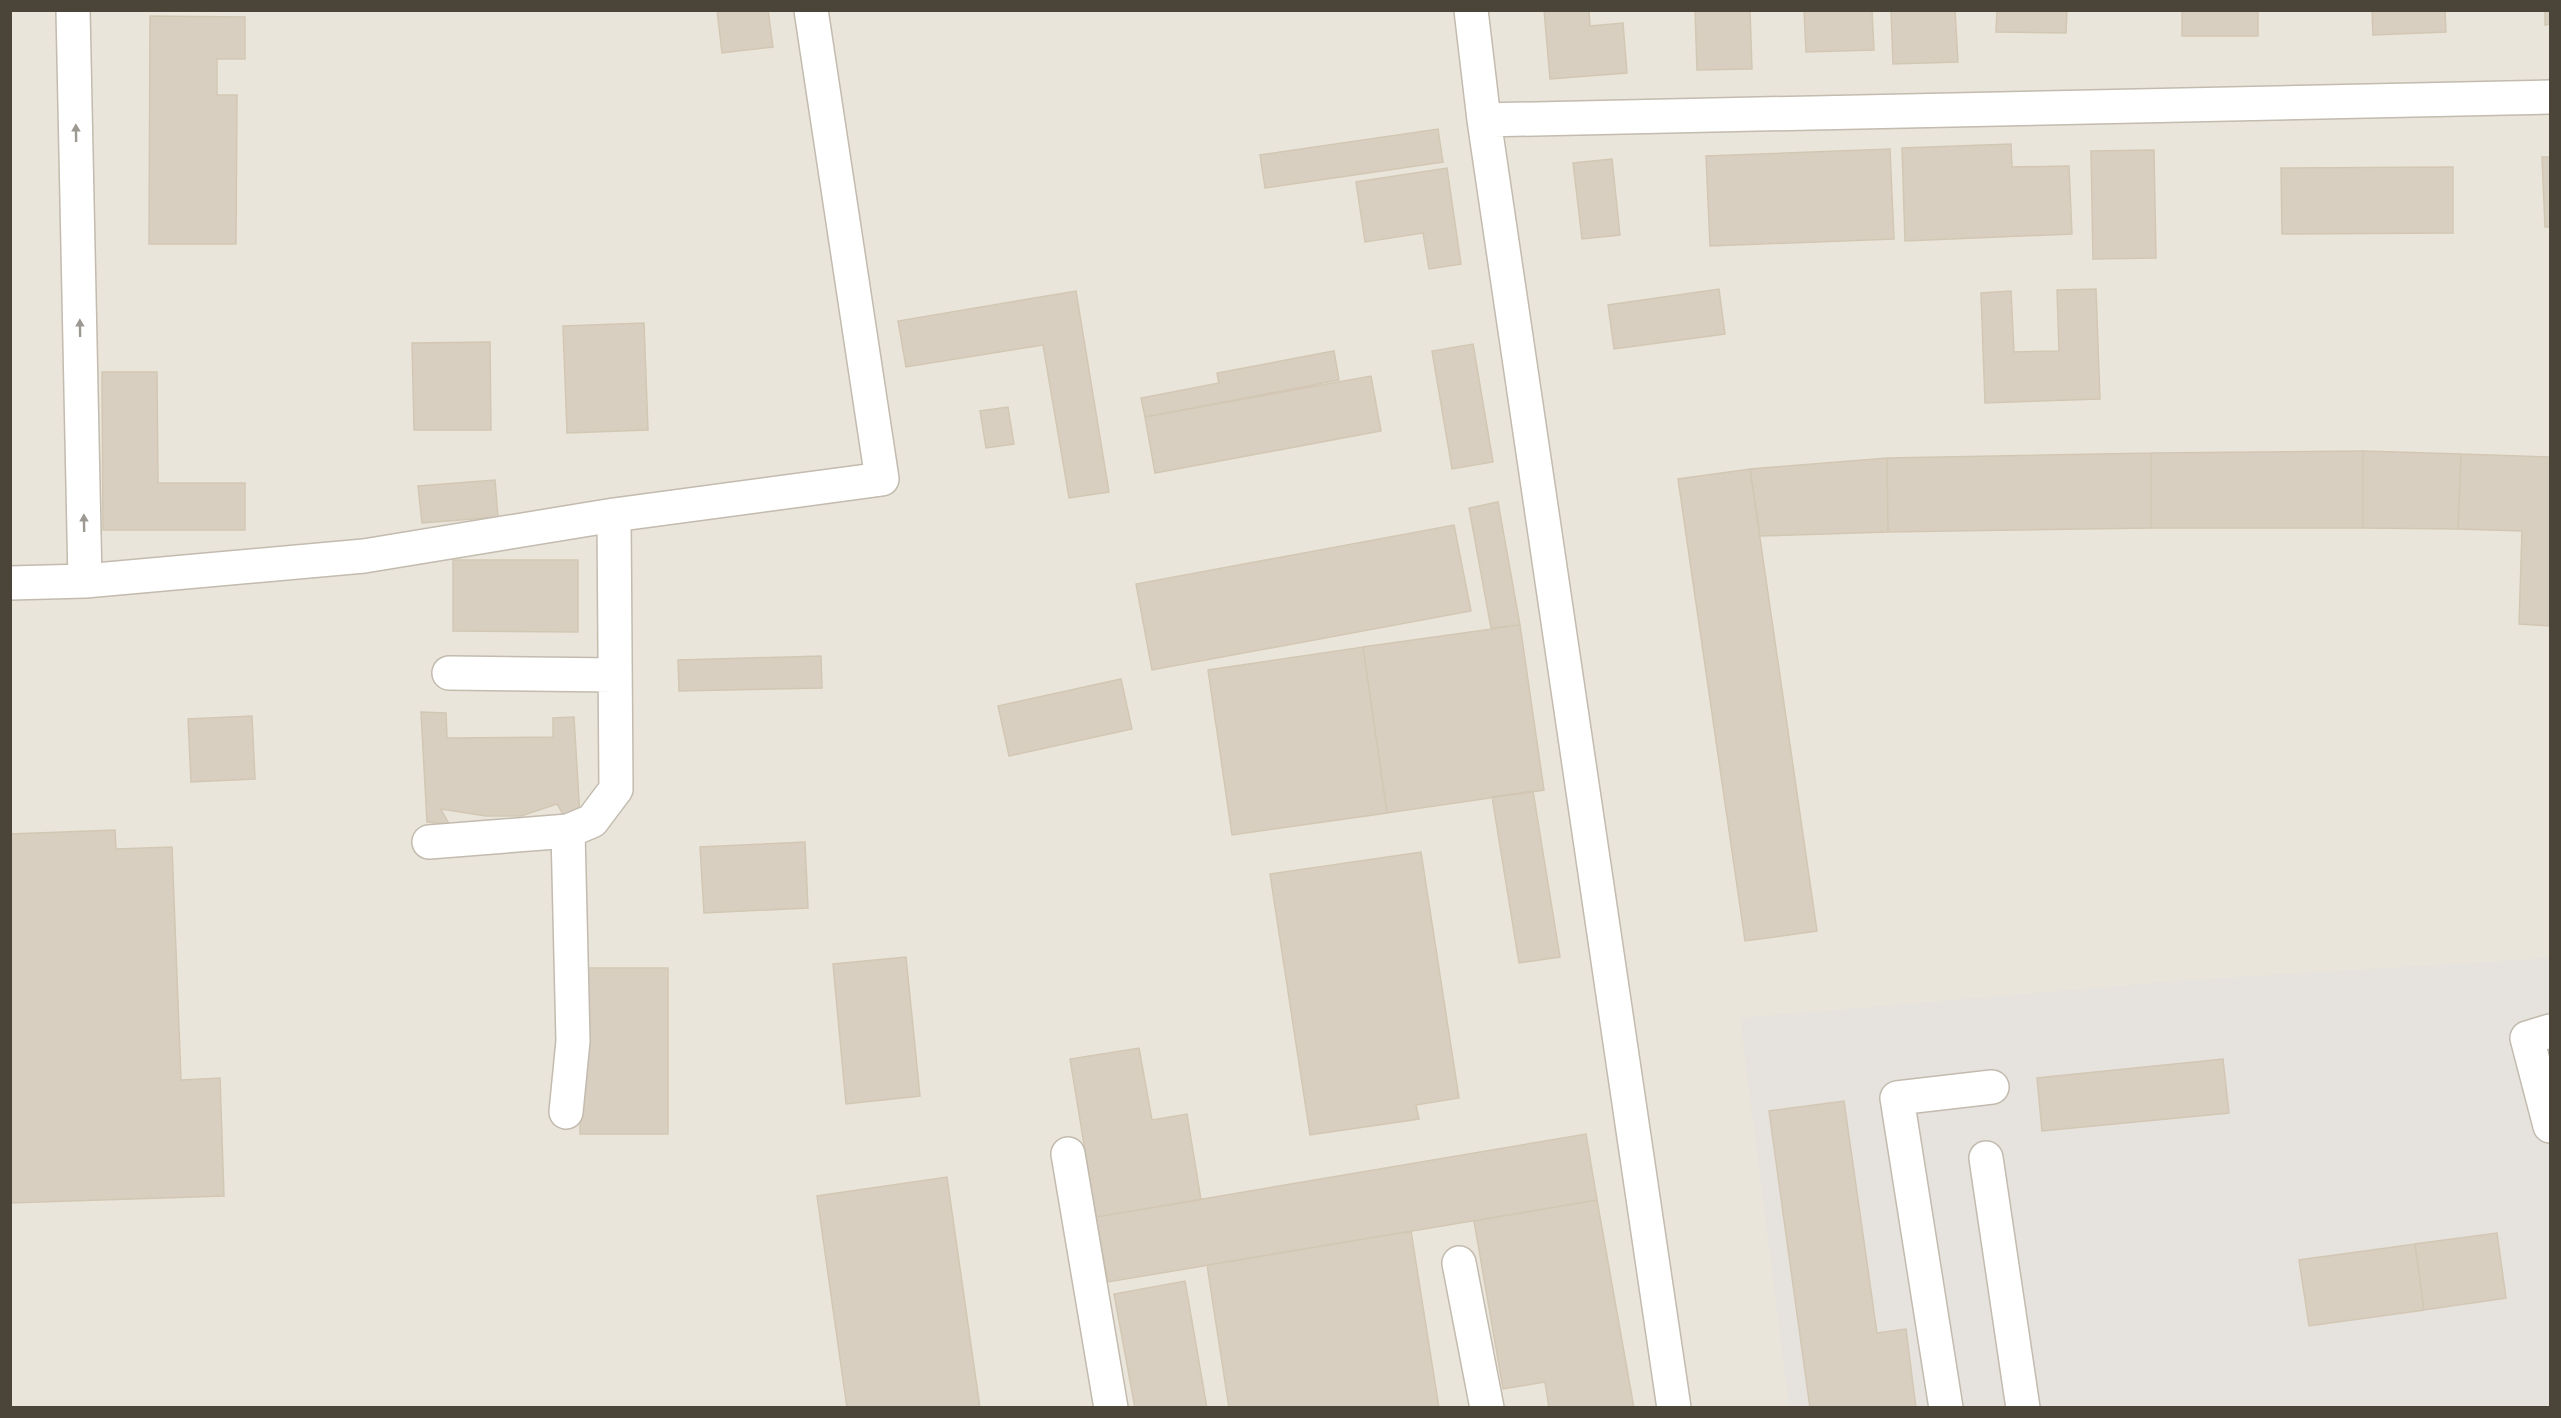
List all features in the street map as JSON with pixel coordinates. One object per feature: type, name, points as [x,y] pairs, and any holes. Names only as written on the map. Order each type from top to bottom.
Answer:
[{"type":"street","points":[[74,10],[85,581]]},
{"type":"street","points":[[10,583],[85,581],[364,556],[614,515],[882,479],[811,10]]},
{"type":"street","points":[[1471,10],[1484,120],[1674,1407]]},
{"type":"street","points":[[1484,120],[2550,97]]},
{"type":"street","points":[[429,842],[568,831],[592,821],[616,789],[614,515]]},
{"type":"street","points":[[449,673],[615,675]]},
{"type":"street","points":[[566,1112],[573,1041],[568,831]]},
{"type":"street","points":[[2550,1031],[2527,1038],[2550,1126]]},
{"type":"street","points":[[1946,1407],[1897,1098],[1992,1088]]},
{"type":"street","points":[[1068,1154],[1111,1407]]},
{"type":"street","points":[[1986,1158],[2023,1407]]},
{"type":"street","points":[[1459,1263],[1487,1407]]},
{"type":"shaded area","points":[[11,11],[2550,11],[2550,1407],[11,1407]]},
{"type":"shaded area","points":[[2550,958],[2550,1407],[1789,1407],[1740,1018],[2188,980]]},
{"type":"building","points":[[717,10],[768,10],[773,47],[722,53]]},
{"type":"building","points":[[1544,10],[1589,10],[1590,26],[1623,23],[1627,73],[1550,79]]},
{"type":"building","points":[[1695,10],[1750,10],[1752,69],[1697,70]]},
{"type":"building","points":[[1804,10],[1872,10],[1874,50],[1806,52]]},
{"type":"building","points":[[1891,10],[1955,10],[1958,62],[1893,64]]},
{"type":"building","points":[[1997,10],[2067,10],[2066,33],[1996,32]]},
{"type":"building","points":[[2182,10],[2258,10],[2258,36],[2182,36]]},
{"type":"building","points":[[2372,10],[2445,10],[2446,32],[2373,35]]},
{"type":"building","points":[[2545,10],[2550,10],[2550,24],[2545,25]]},
{"type":"building","points":[[150,16],[245,17],[245,59],[217,59],[217,95],[237,95],[236,244],[149,244]]},
{"type":"building","points":[[1438,129],[1443,162],[1265,188],[1260,155]]},
{"type":"building","points":[[2011,144],[2012,167],[2069,166],[2072,234],[1905,241],[1902,148]]},
{"type":"building","points":[[1890,149],[1894,239],[1710,246],[1706,156]]},
{"type":"building","points":[[2154,150],[2156,258],[2093,259],[2091,151]]},
{"type":"building","points":[[2542,157],[2550,157],[2550,227],[2545,227]]},
{"type":"building","points":[[1612,159],[1620,235],[1582,239],[1573,163]]},
{"type":"building","points":[[2453,167],[2453,233],[2282,234],[2281,168]]},
{"type":"building","points":[[1447,168],[1461,264],[1429,269],[1423,233],[1365,242],[1356,182]]},
{"type":"building","points":[[1719,289],[1725,334],[1614,349],[1608,305]]},
{"type":"building","points":[[2096,289],[2100,399],[1985,403],[1981,293],[2011,291],[2014,352],[2059,351],[2057,290]]},
{"type":"building","points":[[1076,291],[1109,492],[1069,498],[1043,345],[906,367],[898,321]]},
{"type":"building","points":[[644,323],[648,430],[567,433],[563,326]]},
{"type":"building","points":[[490,342],[491,430],[414,430],[412,343]]},
{"type":"building","points":[[1473,344],[1493,462],[1452,469],[1432,351]]},
{"type":"building","points":[[1334,351],[1339,380],[1145,417],[1141,398],[1219,383],[1217,373]]},
{"type":"building","points":[[102,372],[157,372],[158,483],[245,483],[245,530],[103,530]]},
{"type":"building","points":[[1371,376],[1381,431],[1155,473],[1145,417]]},
{"type":"building","points":[[1008,407],[1014,444],[986,448],[980,411]]},
{"type":"building","points":[[2363,451],[2461,454],[2458,529],[2363,528]]},
{"type":"building","points":[[2363,451],[2363,528],[2151,528],[2151,453]]},
{"type":"building","points":[[2151,453],[2151,528],[1888,532],[1887,458]]},
{"type":"building","points":[[2461,454],[2550,457],[2550,626],[2519,624],[2522,531],[2458,529]]},
{"type":"building","points":[[1887,458],[1888,532],[1760,536],[1750,469]]},
{"type":"building","points":[[1750,469],[1817,931],[1745,941],[1678,479]]},
{"type":"building","points":[[495,480],[498,517],[422,523],[418,486]]},
{"type":"building","points":[[1498,502],[1520,625],[1491,628],[1469,508]]},
{"type":"building","points":[[1454,525],[1471,611],[1152,670],[1136,584]]},
{"type":"building","points":[[453,560],[578,560],[578,632],[453,631]]},
{"type":"building","points":[[1520,625],[1544,790],[1387,813],[1363,647]]},
{"type":"building","points":[[1363,647],[1387,813],[1232,835],[1208,670]]},
{"type":"building","points":[[821,656],[822,688],[679,691],[678,660]]},
{"type":"building","points":[[1121,679],[1132,729],[1009,756],[998,706]]},
{"type":"building","points":[[421,712],[446,713],[447,738],[553,737],[553,718],[574,717],[580,817],[566,820],[557,804],[521,816],[486,816],[441,809],[449,824],[427,822]]},
{"type":"building","points":[[252,716],[255,779],[191,782],[188,719]]},
{"type":"building","points":[[1533,791],[1560,957],[1519,963],[1492,797]]},
{"type":"building","points":[[115,830],[116,849],[172,847],[181,1080],[220,1078],[224,1196],[10,1203],[10,834]]},
{"type":"building","points":[[805,842],[808,908],[704,913],[700,847]]},
{"type":"building","points":[[1421,852],[1459,1098],[1416,1105],[1419,1119],[1310,1135],[1270,874]]},
{"type":"building","points":[[906,957],[920,1096],[846,1104],[833,964]]},
{"type":"building","points":[[581,968],[668,968],[668,1134],[580,1134]]},
{"type":"building","points":[[1139,1048],[1152,1120],[1187,1114],[1201,1200],[1096,1217],[1070,1059]]},
{"type":"building","points":[[2223,1059],[2229,1113],[2042,1131],[2037,1078]]},
{"type":"building","points":[[1844,1101],[1877,1333],[1906,1329],[1916,1408],[1810,1408],[1769,1111]]},
{"type":"building","points":[[1586,1134],[1597,1200],[1108,1282],[1096,1217]]},
{"type":"building","points":[[947,1177],[980,1408],[847,1408],[817,1196]]},
{"type":"building","points":[[1597,1200],[1634,1408],[1549,1408],[1545,1382],[1503,1389],[1474,1221]]},
{"type":"building","points":[[1411,1231],[1439,1408],[1229,1408],[1207,1265]]},
{"type":"building","points":[[2497,1233],[2506,1298],[2424,1310],[2415,1244]]},
{"type":"building","points":[[2415,1244],[2424,1310],[2309,1326],[2299,1260]]},
{"type":"building","points":[[1185,1281],[1207,1408],[1135,1408],[1114,1294]]}]
